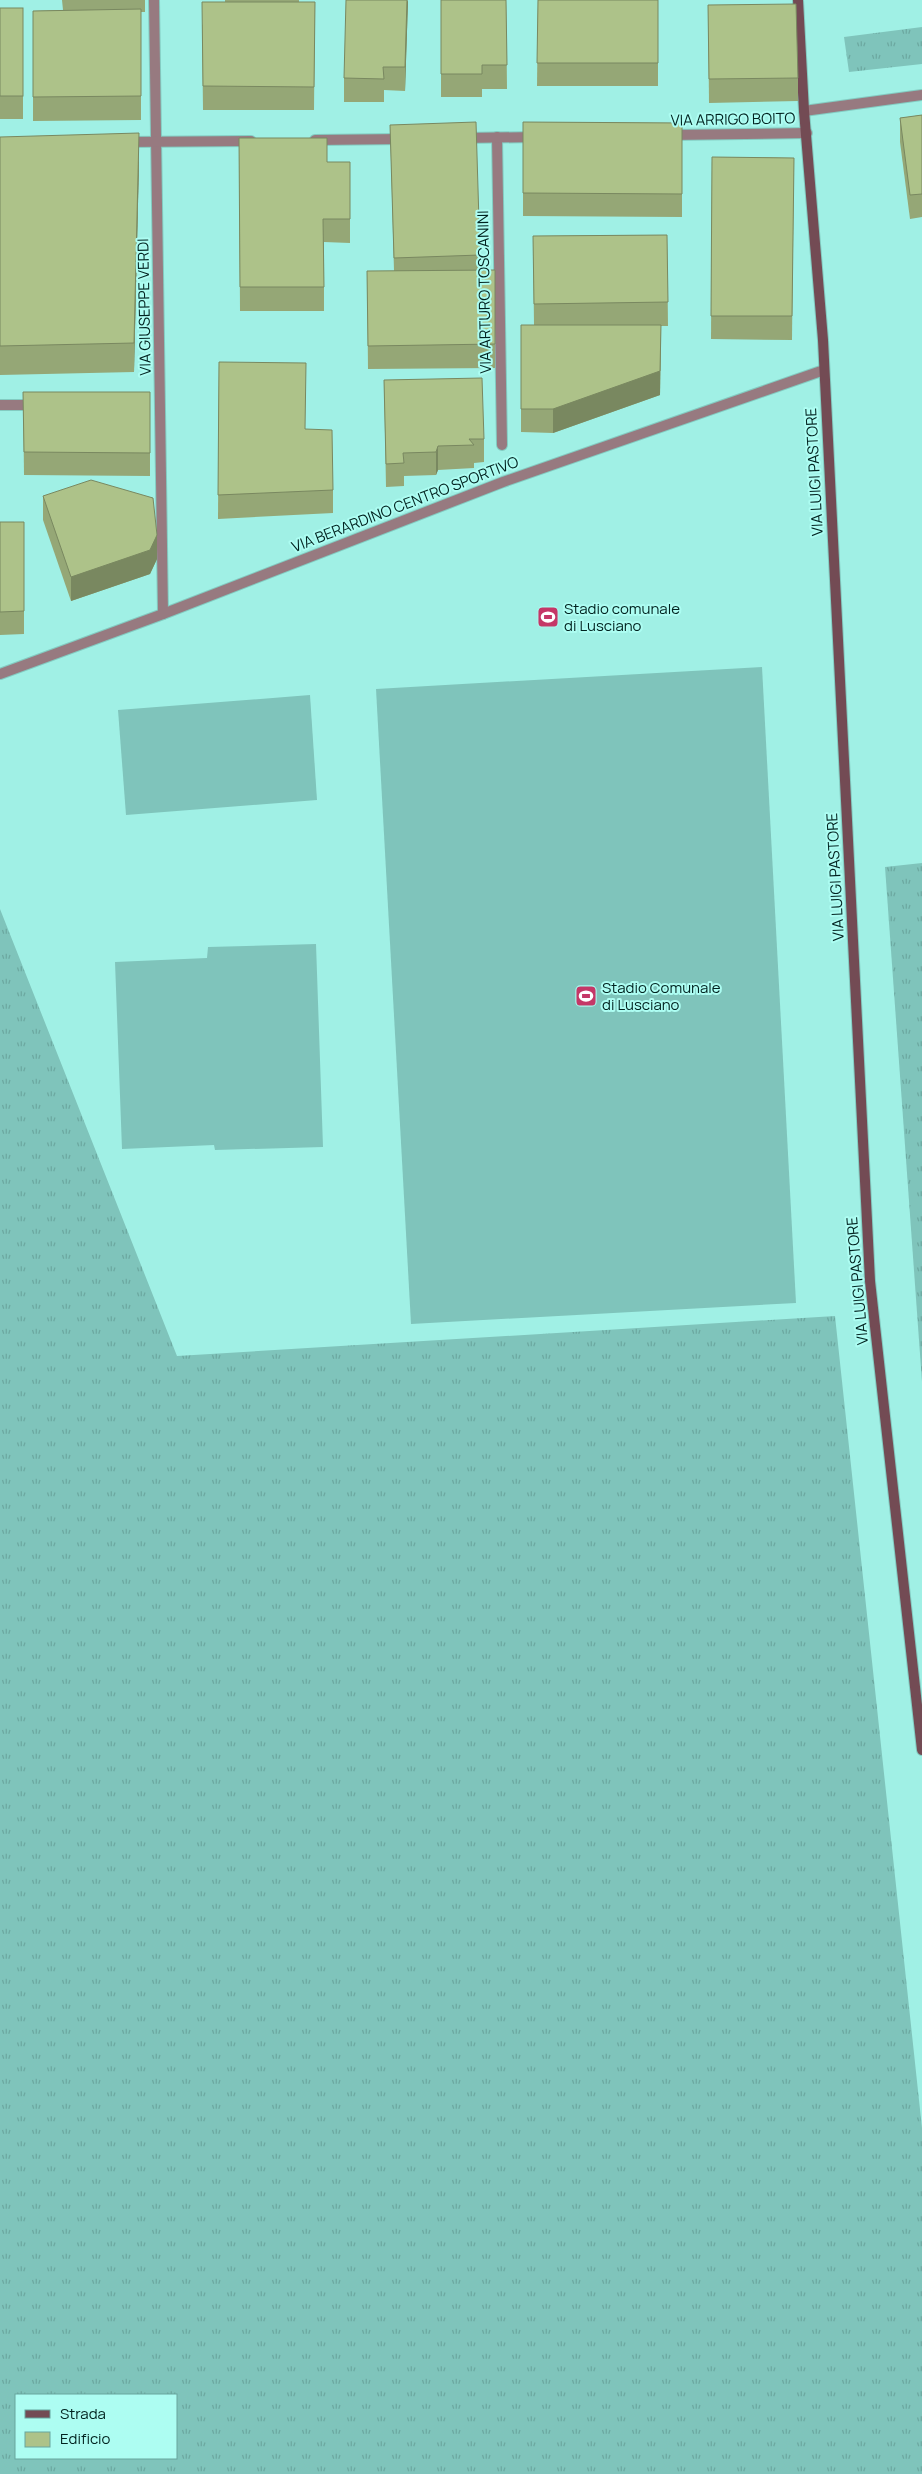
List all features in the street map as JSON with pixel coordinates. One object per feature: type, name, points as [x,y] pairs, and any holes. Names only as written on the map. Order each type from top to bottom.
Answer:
[{"type":"street","name":"VIA GIUSEPPE VERDI","points":[[154,0],[157,142],[156,405],[163,614]]},
{"type":"street","name":"VIA LUIGI PASTORE","points":[[798,0],[804,111],[824,370],[870,1281],[922,1750]]},
{"type":"street","points":[[804,111],[922,95]]},
{"type":"street","name":"VIA ARRIGO BOITO","points":[[661,135],[807,133]]},
{"type":"street","name":"VIA ARTURO TOSCANINI","points":[[497,137],[502,446]]},
{"type":"street","points":[[457,138],[545,137]]},
{"type":"street","points":[[307,140],[417,139]]},
{"type":"street","points":[[118,142],[257,141]]},
{"type":"street","name":"VIA BERARDINO CENTRO SPORTIVO","points":[[0,674],[163,614],[503,482],[824,370]]},
{"type":"street","points":[[0,405],[47,405]]},
{"type":"green space","points":[[922,27],[922,64],[849,72],[844,37]]},
{"type":"green space","name":"Stadio Comunale di Lusciano","points":[[762,667],[796,1303],[411,1324],[376,689]]},
{"type":"green space","points":[[310,695],[317,800],[126,815],[118,710]]},
{"type":"green space","points":[[922,863],[922,1382],[885,867]]},
{"type":"green space","points":[[0,909],[177,1356],[835,1316],[922,2128],[922,2474],[0,2474]]},
{"type":"green space","points":[[316,944],[323,1147],[215,1150],[214,1145],[122,1149],[115,962],[207,958],[208,947]]},
{"type":"building","points":[[346,0],[407,0],[405,67],[383,67],[384,79],[344,78]]},
{"type":"building","points":[[441,0],[506,0],[507,65],[482,65],[482,74],[441,74]]},
{"type":"building","points":[[538,0],[658,0],[658,63],[537,63]]},
{"type":"building","points":[[202,2],[315,2],[314,87],[203,86]]},
{"type":"building","points":[[796,4],[798,78],[709,79],[708,5]]},
{"type":"building","points":[[0,8],[23,8],[23,96],[0,96]]},
{"type":"building","points":[[141,9],[141,96],[33,97],[33,11]]},
{"type":"building","points":[[922,115],[922,194],[910,195],[900,118]]},
{"type":"building","points":[[476,122],[480,255],[394,258],[390,125]]},
{"type":"building","points":[[523,122],[682,123],[682,194],[523,193]]},
{"type":"building","points":[[139,133],[134,343],[0,346],[0,137]]},
{"type":"building","points":[[239,138],[327,138],[327,162],[350,162],[350,219],[323,219],[324,287],[240,287]]},
{"type":"building","points":[[712,157],[794,158],[792,316],[711,316]]},
{"type":"building","points":[[667,235],[668,302],[534,304],[533,236]]},
{"type":"building","points":[[495,270],[495,344],[368,346],[367,271]]},
{"type":"building","points":[[521,325],[661,325],[660,371],[553,409],[521,409]]},
{"type":"building","points":[[219,362],[306,363],[305,429],[332,430],[333,490],[218,495]]},
{"type":"building","points":[[482,378],[484,439],[469,439],[474,445],[438,446],[436,452],[403,453],[404,463],[386,464],[384,380]]},
{"type":"building","points":[[23,392],[150,392],[150,453],[24,452]]},
{"type":"building","points":[[91,480],[153,498],[157,535],[150,550],[71,577],[43,496]]},
{"type":"building","points":[[0,522],[24,522],[24,611],[0,612]]},
{"type":"place","name":"Stadio comunale di Lusciano","points":[[548,617]]},
{"type":"place","name":"Stadio Comunale di Lusciano","points":[[586,996]]}]
